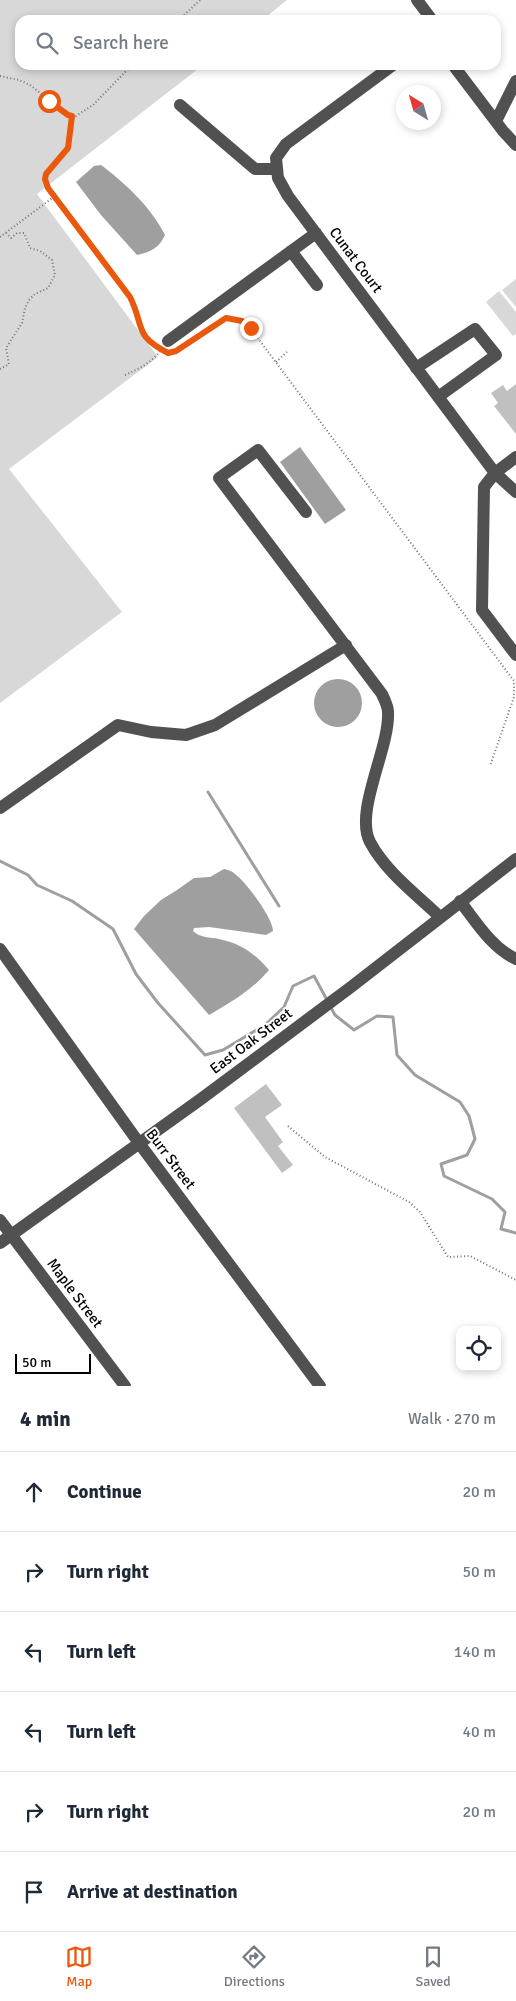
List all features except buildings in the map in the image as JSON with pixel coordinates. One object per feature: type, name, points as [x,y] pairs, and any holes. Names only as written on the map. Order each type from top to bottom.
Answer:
[{"type":"street","points":[[417,0],[428,15]]},
{"type":"street","points":[[180,105],[255,169],[277,169],[276,158],[286,144],[386,70]]},
{"type":"street","points":[[457,70],[516,145]]},
{"type":"street","points":[[496,121],[516,82]]},
{"type":"street","name":"Cunat Court","points":[[277,169],[278,178],[288,196],[494,473],[516,492]]},
{"type":"street","points":[[164,345],[316,233]]},
{"type":"street","points":[[291,251],[317,285]]},
{"type":"street","points":[[416,368],[475,329],[496,355],[438,397]]},
{"type":"street","points":[[306,512],[258,450],[219,478],[382,694],[388,710],[386,742],[375,774],[366,820],[369,840],[389,869],[440,917]]},
{"type":"street","points":[[516,457],[494,473],[486,482],[484,495],[482,610],[516,655]]},
{"type":"street","points":[[0,808],[118,725],[151,732],[186,735],[215,725],[346,645]]},
{"type":"street","name":"East Oak Street","points":[[0,1243],[351,987],[516,858]]},
{"type":"street","points":[[460,902],[486,936],[516,959]]},
{"type":"street","name":"Burr Street","points":[[0,949],[139,1143],[320,1386]]},
{"type":"street","name":"Maple Street","points":[[0,1220],[125,1386]]},
{"type":"path","points":[[184,15],[200,0]]},
{"type":"path","points":[[0,76],[19,80],[30,85],[61,110],[76,116],[89,108],[127,70]]},
{"type":"path","points":[[72,116],[68,148],[46,174],[45,179],[48,188],[130,297],[143,334],[147,340],[164,345],[168,353],[176,351],[226,318],[242,321],[251,328],[514,681],[514,697],[490,766]]},
{"type":"path","points":[[0,237],[54,196]]},
{"type":"path","points":[[0,369],[9,364],[6,348],[22,323],[29,300],[35,294],[48,288],[55,275],[52,260],[30,248],[24,233],[17,233],[11,238],[6,233]]},
{"type":"path","points":[[125,375],[140,369],[155,358],[164,345]]},
{"type":"path","points":[[276,362],[287,352]]},
{"type":"path","points":[[288,1126],[325,1157],[409,1202],[420,1212],[448,1257],[470,1256],[516,1280]]},
{"type":"shaded area","points":[[0,0],[287,0],[268,15],[15,15],[15,70],[197,70],[37,194],[158,357],[9,469],[122,612],[0,703]]},
{"type":"shaded area","points":[[101,165],[120,180],[153,215],[165,235],[154,249],[137,255],[101,215],[76,182],[94,166]]},
{"type":"shaded area","points":[[516,279],[516,307],[502,290]]},
{"type":"shaded area","points":[[499,291],[516,312],[516,334],[513,336],[486,302]]},
{"type":"shaded area","points":[[300,447],[346,510],[325,524],[280,462]]},
{"type":"shaded area","points":[[338,679],[347,681],[355,686],[360,694],[362,703],[360,712],[355,720],[347,725],[338,727],[329,725],[321,720],[316,712],[314,703],[316,694],[321,686],[329,681]]},
{"type":"shaded area","points":[[224,869],[234,873],[252,892],[269,918],[273,931],[266,935],[209,927],[194,928],[193,931],[202,936],[227,941],[241,947],[253,954],[269,970],[256,984],[209,1015],[134,929],[144,916],[161,900],[194,878],[210,877]]},
{"type":"waterway","points":[[208,792],[279,906]]},
{"type":"waterway","points":[[0,861],[28,875],[37,885],[72,901],[113,929],[136,974],[158,1003],[205,1055],[223,1050],[265,1025],[284,1007],[293,986],[314,976],[327,1000]]},
{"type":"waterway","points":[[330,1006],[335,1015],[354,1030],[377,1016],[393,1017],[397,1055],[415,1075],[460,1102],[469,1116],[475,1139],[467,1155],[441,1164],[444,1176],[492,1199],[505,1212],[501,1229],[516,1233]]},
{"type":"route","points":[[49,101],[72,116],[68,148],[64,156],[46,174],[45,179],[48,188],[130,297],[135,307],[139,325],[147,340],[168,353],[176,351],[226,318],[242,321],[251,328]]}]
